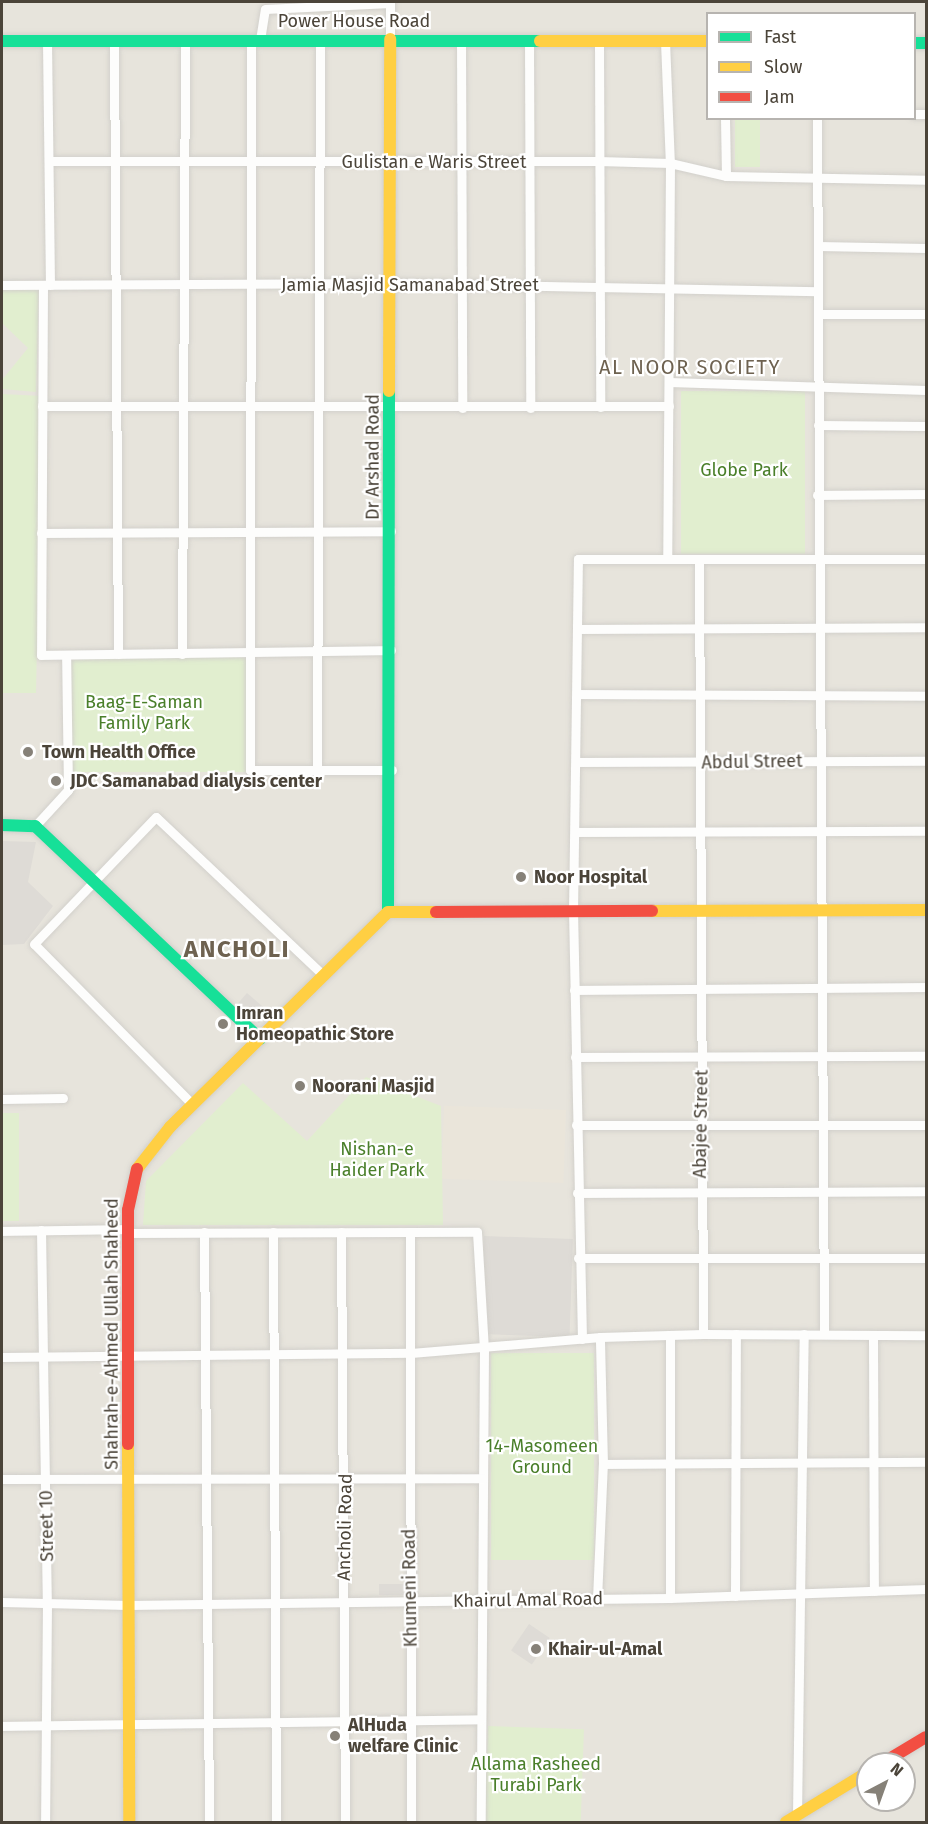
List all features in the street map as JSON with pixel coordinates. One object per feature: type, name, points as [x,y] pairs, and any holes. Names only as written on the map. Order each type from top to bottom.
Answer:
[{"type":"street","name":"Dr Arshad Road","points":[[388,912],[392,770],[390,2]]},
{"type":"street","points":[[390,2],[265,9],[256,40],[252,162],[253,407],[250,532],[250,770],[392,770]]},
{"type":"street","name":"Power House Road","points":[[2,41],[390,39],[706,41]]},
{"type":"street","points":[[461,39],[462,408]]},
{"type":"street","points":[[529,39],[530,408]]},
{"type":"street","points":[[182,654],[185,40]]},
{"type":"street","points":[[318,770],[320,40]]},
{"type":"street","points":[[47,41],[49,160],[42,406],[41,655],[250,654],[391,650]]},
{"type":"street","points":[[114,41],[118,654]]},
{"type":"street","points":[[599,41],[597,287],[600,407]]},
{"type":"street","points":[[665,41],[670,163],[666,288],[669,382],[667,559]]},
{"type":"street","points":[[725,120],[726,176]]},
{"type":"street","points":[[816,120],[819,387],[816,561],[824,988],[822,1055],[824,1332]]},
{"type":"street","name":"Gulistan e Waris Street","points":[[49,160],[390,163],[598,161],[670,163],[726,176],[817,180],[927,180]]},
{"type":"street","points":[[818,246],[927,248]]},
{"type":"street","name":"Jamia Masjid Samanabad Street","points":[[2,285],[390,284],[818,291]]},
{"type":"street","points":[[818,314],[927,314]]},
{"type":"street","points":[[669,382],[927,390]]},
{"type":"street","points":[[42,406],[319,408],[669,406]]},
{"type":"street","points":[[818,425],[927,426]]},
{"type":"street","points":[[817,495],[927,494]]},
{"type":"street","points":[[41,533],[391,531]]},
{"type":"street","name":"Abajee Street","points":[[699,559],[703,914],[699,1258],[703,1334]]},
{"type":"street","points":[[582,1339],[578,1258],[573,913],[580,629],[578,560],[927,559]]},
{"type":"street","points":[[580,629],[927,627]]},
{"type":"street","points":[[35,826],[68,790],[66,655]]},
{"type":"street","points":[[579,694],[701,697],[819,693],[927,696]]},
{"type":"street","name":"Abdul Street","points":[[578,762],[927,761]]},
{"type":"street","points":[[193,1105],[34,944],[156,817],[324,976]]},
{"type":"street","points":[[2,825],[35,826],[96,879],[260,1039]]},
{"type":"street","points":[[576,832],[927,831]]},
{"type":"street","points":[[388,912],[703,914],[927,910]]},
{"type":"street","name":"Shahrah-e-Ahmed Ullah Shaheed","points":[[129,1822],[128,1231],[136,1170],[193,1105],[388,912]]},
{"type":"street","points":[[574,990],[927,987]]},
{"type":"street","points":[[575,1057],[927,1056]]},
{"type":"street","points":[[2,1099],[63,1098]]},
{"type":"street","points":[[576,1125],[702,1127],[822,1124],[927,1125]]},
{"type":"street","points":[[577,1193],[699,1189],[927,1191]]},
{"type":"street","name":"Street 10","points":[[41,1230],[47,1602],[44,1725],[45,1822]]},
{"type":"street","points":[[2,1231],[477,1232],[484,1349],[480,1600],[481,1822]]},
{"type":"street","points":[[204,1232],[208,1477],[209,1822]]},
{"type":"street","points":[[273,1232],[278,1603],[276,1822]]},
{"type":"street","name":"Ancholi Road","points":[[341,1232],[346,1476],[345,1822]]},
{"type":"street","name":"Khumeni Road","points":[[410,1232],[411,1353],[408,1477],[411,1601],[411,1822]]},
{"type":"street","points":[[578,1258],[927,1258]]},
{"type":"street","points":[[2,1357],[206,1357],[411,1353],[484,1349],[600,1337],[703,1334],[824,1332],[927,1335]]},
{"type":"street","points":[[735,1596],[739,1464],[736,1334]]},
{"type":"street","points":[[797,1815],[804,1465],[804,1334]]},
{"type":"street","points":[[670,1335],[670,1598]]},
{"type":"street","points":[[873,1335],[874,1591]]},
{"type":"street","points":[[597,1599],[603,1464],[600,1337]]},
{"type":"street","points":[[603,1464],[874,1465],[927,1462]]},
{"type":"street","points":[[2,1479],[129,1479],[276,1475],[483,1478]]},
{"type":"street","name":"Khairul Amal Road","points":[[2,1602],[128,1605],[670,1598],[927,1589]]},
{"type":"street","points":[[2,1726],[129,1726],[481,1719]]},
{"type":"street","points":[[901,1752],[927,1737]]},
{"type":"street","points":[[786,1822],[856,1779]]},
{"type":"shaded area","points":[[2,2],[926,2],[926,1822],[2,1822]],"holes":[[[122,1237],[124,1682],[121,1260]]]},
{"type":"shaded area","points":[[444,1106],[566,1110],[563,1183],[442,1179]]},
{"type":"green space","points":[[735,120],[760,120],[760,167],[735,167]]},
{"type":"green space","points":[[39,287],[36,392],[2,389],[2,380],[28,348],[2,323],[2,288]]},
{"type":"green space","name":"Globe Park","points":[[681,391],[805,391],[805,554],[681,554]]},
{"type":"green space","points":[[2,394],[42,396],[36,693],[2,693]]},
{"type":"green space","name":"Baag-E-Saman Family Park","points":[[66,654],[250,654],[250,772],[66,772]]},
{"type":"green space","name":"Nishan-e Haider Park","points":[[366,1077],[441,1106],[443,1225],[143,1225],[146,1181],[243,1083],[307,1141]]},
{"type":"green space","points":[[2,1113],[19,1113],[19,1221],[2,1221]]},
{"type":"green space","name":"14-Masomeen Ground","points":[[491,1353],[594,1353],[594,1560],[491,1560]]},
{"type":"green space","name":"Allama Rasheed Turabi Park","points":[[488,1726],[584,1729],[581,1822],[485,1822]]},
{"type":"building","points":[[2,841],[36,842],[28,882],[53,906],[24,944],[2,945]]},
{"type":"building","points":[[247,993],[269,1012],[259,1023],[237,1004]]},
{"type":"building","points":[[484,1236],[573,1239],[570,1337],[481,1334]]},
{"type":"building","points":[[379,1584],[404,1584],[404,1595],[379,1595]]},
{"type":"building","points":[[529,1624],[550,1638],[532,1665],[511,1651]]},
{"type":"traffic: fast","points":[[2,41],[540,41]]},
{"type":"traffic: fast","points":[[916,43],[926,43]]},
{"type":"traffic: fast","points":[[388,912],[389,391]]},
{"type":"traffic: fast","points":[[2,825],[35,826],[260,1039]]},
{"type":"traffic: slow","points":[[389,391],[390,39]]},
{"type":"traffic: slow","points":[[540,41],[706,41]]},
{"type":"traffic: slow","points":[[652,911],[926,910]]},
{"type":"traffic: slow","points":[[137,1169],[170,1127],[388,912],[436,912]]},
{"type":"traffic: slow","points":[[128,1444],[129,1822]]},
{"type":"traffic: slow","points":[[786,1822],[856,1779]]},
{"type":"traffic: jam","points":[[436,912],[652,911]]},
{"type":"traffic: jam","points":[[128,1444],[128,1210],[137,1169]]},
{"type":"traffic: jam","points":[[901,1752],[926,1737]]},
{"type":"place","name":"Town Health Office","points":[[28,752]]},
{"type":"place","name":"JDC Samanabad dialysis center","points":[[56,781]]},
{"type":"place","name":"Noor Hospital","points":[[521,877]]},
{"type":"place","name":"Imran Homeopathic Store","points":[[223,1024]]},
{"type":"place","name":"Noorani Masjid","points":[[300,1086]]},
{"type":"place","name":"Khair-ul-Amal","points":[[536,1649]]},
{"type":"place","name":"AlHuda welfare Clinic","points":[[335,1736]]},
{"type":"district","name":"AL NOOR SOCIETY","points":[[690,367]]},
{"type":"district","name":"ANCHOLI","points":[[237,950]]}]
